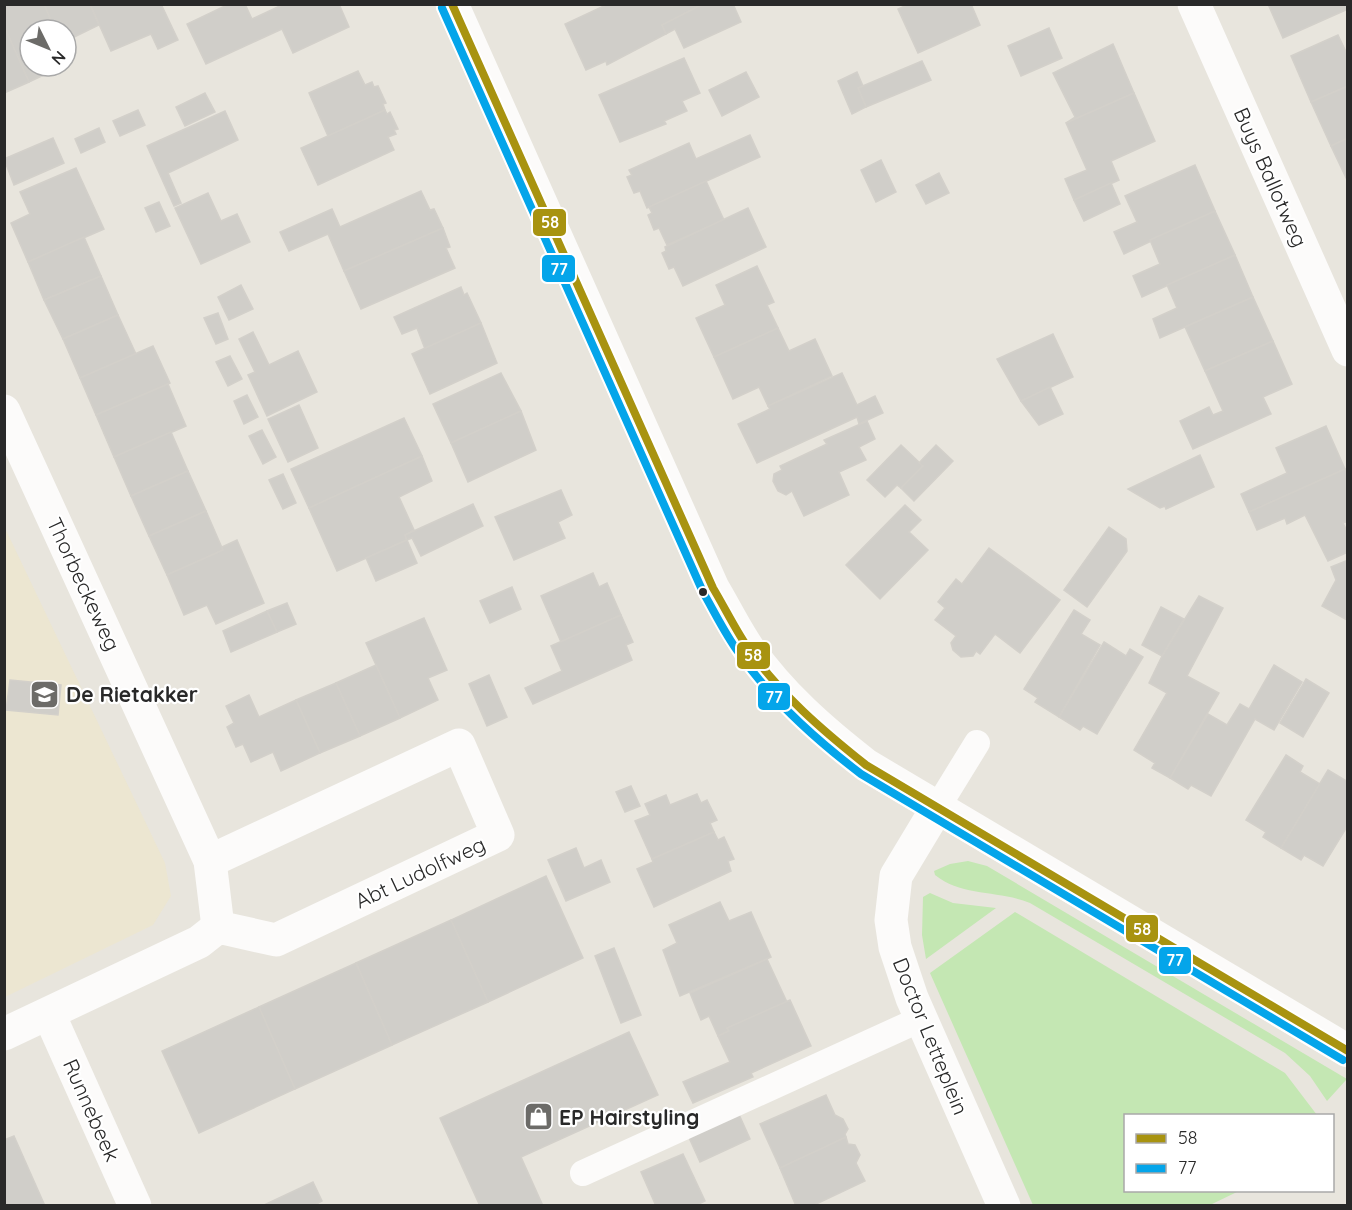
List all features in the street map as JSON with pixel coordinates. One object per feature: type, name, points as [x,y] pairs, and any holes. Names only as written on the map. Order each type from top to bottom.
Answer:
[{"type":"street","points":[[452,4],[713,588],[747,647],[782,692],[825,734],[866,765],[1347,1051]]},
{"type":"street","name":"Buys Ballotweg","points":[[1194,4],[1347,350]]},
{"type":"street","name":"Thorbeckeweg","points":[[4,411],[210,861],[218,927]]},
{"type":"street","name":"Abt Ludolfweg","points":[[210,861],[459,745],[498,835],[276,940],[218,927]]},
{"type":"street","name":"Doctor Letteplein","points":[[937,808],[900,865],[896,876],[891,920],[902,972],[1004,1206]]},
{"type":"street","points":[[4,1034],[199,942],[218,927]]},
{"type":"street","name":"Runnebeek","points":[[49,1014],[135,1206]]},
{"type":"lane","points":[[937,808],[977,743]]},
{"type":"lane","points":[[583,1173],[921,1019]]},
{"type":"shaded area","name":"De Rietakker","points":[[4,526],[165,863],[171,896],[153,925],[5,997]]},
{"type":"green space","points":[[968,861],[987,866],[1347,1079],[1327,1101],[1310,1076],[1285,1053],[1030,903],[957,887],[935,875],[934,871],[950,864]]},
{"type":"green space","points":[[930,893],[953,903],[996,908],[926,959],[922,935],[923,897]]},
{"type":"green space","points":[[1015,912],[1285,1073],[1316,1114],[1124,1114],[1124,1192],[1237,1192],[1210,1205],[1033,1205],[930,973]]},
{"type":"building","points":[[4,4],[44,4],[50,18],[18,18],[18,57],[4,26]]},
{"type":"building","points":[[44,4],[90,4],[99,25],[78,35],[78,18],[50,18]]},
{"type":"building","points":[[90,4],[161,4],[178,40],[158,49],[151,34],[111,51]]},
{"type":"building","points":[[229,4],[245,4],[252,19],[284,4],[339,4],[349,27],[293,53],[282,29],[206,64],[187,24]]},
{"type":"building","points":[[608,4],[671,6],[703,4],[662,25],[666,34],[607,65],[606,61],[586,70],[565,24]]},
{"type":"building","points":[[703,4],[733,4],[741,22],[684,48],[675,29],[666,34],[662,25]]},
{"type":"building","points":[[909,4],[971,4],[980,25],[918,53],[898,9]]},
{"type":"building","points":[[1268,4],[1347,4],[1348,9],[1283,38]]},
{"type":"building","points":[[4,26],[18,57],[18,78],[27,78],[29,82],[4,93]]},
{"type":"building","points":[[1049,28],[1062,58],[1021,76],[1008,46]]},
{"type":"building","points":[[1338,35],[1348,56],[1348,86],[1311,102],[1291,56]]},
{"type":"building","points":[[1113,44],[1134,93],[1066,123],[1075,117],[1053,73]]},
{"type":"building","points":[[684,58],[700,93],[682,101],[687,111],[664,121],[666,124],[620,142],[599,95]]},
{"type":"building","points":[[922,61],[931,80],[866,107],[858,88]]},
{"type":"building","points":[[358,71],[365,85],[372,82],[374,87],[378,86],[386,103],[383,104],[385,110],[328,136],[309,93]]},
{"type":"building","points":[[746,72],[759,97],[722,116],[709,90]]},
{"type":"building","points":[[857,72],[863,86],[858,88],[866,107],[852,114],[838,81]]},
{"type":"building","points":[[1348,86],[1348,138],[1331,146],[1311,102]]},
{"type":"building","points":[[205,93],[215,112],[185,126],[176,107]]},
{"type":"building","points":[[1134,93],[1155,141],[1111,161],[1119,180],[1074,200],[1065,179],[1087,170],[1066,123]]},
{"type":"building","points":[[138,110],[145,125],[120,136],[113,121]]},
{"type":"building","points":[[385,110],[387,114],[390,112],[398,129],[394,130],[396,134],[388,137],[394,150],[318,185],[301,148]]},
{"type":"building","points":[[225,111],[238,140],[168,173],[181,203],[174,206],[147,146]]},
{"type":"building","points":[[99,128],[105,142],[81,153],[75,139]]},
{"type":"building","points":[[750,135],[760,157],[647,208],[640,191],[634,193],[627,177],[632,175],[629,170],[689,143],[696,159]]},
{"type":"building","points":[[53,138],[64,163],[14,185],[4,159]]},
{"type":"building","points":[[1348,138],[1348,182],[1331,146]]},
{"type":"building","points":[[881,160],[896,192],[876,202],[861,170]]},
{"type":"building","points":[[1195,165],[1215,211],[1124,254],[1114,232],[1137,222],[1125,196]]},
{"type":"building","points":[[76,168],[104,229],[28,262],[11,223],[30,214],[20,192]]},
{"type":"building","points":[[939,173],[949,193],[926,204],[916,185]]},
{"type":"building","points":[[706,181],[724,220],[667,245],[659,228],[654,230],[648,215],[652,213],[649,207]]},
{"type":"building","points":[[1111,183],[1120,204],[1084,221],[1074,200]]},
{"type":"building","points":[[421,191],[430,210],[434,209],[443,228],[344,271],[328,234],[289,251],[280,232],[332,209],[340,227]]},
{"type":"building","points":[[208,193],[221,221],[237,214],[250,242],[201,264],[175,208]]},
{"type":"building","points":[[159,202],[170,226],[156,232],[145,208]]},
{"type":"building","points":[[748,208],[766,247],[683,286],[674,267],[669,269],[662,253],[666,251],[665,247]]},
{"type":"building","points":[[1215,211],[1235,255],[1142,297],[1133,276],[1160,264],[1150,240]]},
{"type":"building","points":[[443,228],[450,247],[446,248],[455,268],[361,309],[344,271]]},
{"type":"building","points":[[84,237],[101,276],[44,300],[28,262]]},
{"type":"building","points":[[1235,255],[1253,297],[1160,338],[1153,319],[1177,308],[1167,285]]},
{"type":"building","points":[[757,266],[774,302],[767,305],[778,328],[714,357],[696,318],[725,305],[716,285]]},
{"type":"building","points":[[101,276],[118,315],[63,339],[44,300]]},
{"type":"building","points":[[241,285],[253,309],[229,320],[218,297]]},
{"type":"building","points":[[461,287],[464,295],[467,293],[481,323],[425,349],[417,328],[402,334],[394,317]]},
{"type":"building","points":[[1253,297],[1273,341],[1205,371],[1185,327]]},
{"type":"building","points":[[218,313],[228,339],[216,344],[204,318]]},
{"type":"building","points":[[118,315],[136,354],[80,378],[63,339]]},
{"type":"building","points":[[481,323],[497,363],[430,394],[412,354]]},
{"type":"building","points":[[778,328],[789,351],[815,339],[832,376],[768,406],[759,387],[733,399],[714,357]]},
{"type":"building","points":[[253,332],[269,365],[298,351],[317,392],[267,416],[248,375],[255,372],[239,339]]},
{"type":"building","points":[[1053,334],[1073,377],[1021,401],[997,359]]},
{"type":"building","points":[[1273,341],[1292,384],[1263,397],[1271,414],[1193,449],[1180,421],[1209,407],[1213,415],[1223,411],[1205,371]]},
{"type":"building","points":[[153,346],[170,383],[96,415],[80,378]]},
{"type":"building","points":[[230,356],[242,379],[228,386],[216,362]]},
{"type":"building","points":[[501,373],[521,411],[451,443],[433,404]]},
{"type":"building","points":[[842,373],[857,405],[875,396],[883,413],[859,424],[857,417],[757,463],[738,424],[770,409],[768,406]]},
{"type":"building","points":[[168,384],[186,426],[114,457],[96,415]]},
{"type":"building","points":[[1050,387],[1063,414],[1039,425],[1021,401]]},
{"type":"building","points":[[247,395],[258,417],[244,424],[234,401]]},
{"type":"building","points":[[299,405],[318,448],[288,462],[268,419]]},
{"type":"building","points":[[521,411],[536,450],[468,482],[451,443]]},
{"type":"building","points":[[404,418],[422,456],[309,508],[291,469]]},
{"type":"building","points":[[867,421],[875,439],[859,447],[866,460],[839,472],[849,495],[804,516],[792,491],[786,495],[778,491],[773,481],[774,474],[782,470],[780,466],[827,444],[824,440]]},
{"type":"building","points":[[1326,426],[1345,469],[1249,512],[1241,494],[1287,473],[1276,448]]},
{"type":"building","points":[[262,430],[276,457],[263,464],[249,436]]},
{"type":"building","points":[[171,432],[188,471],[131,496],[114,457]]},
{"type":"building","points":[[901,445],[923,466],[901,488],[897,485],[885,497],[867,480]]},
{"type":"building","points":[[936,445],[953,461],[914,501],[901,488],[923,466],[919,463]]},
{"type":"building","points":[[1200,455],[1214,487],[1166,509],[1165,506],[1160,508],[1128,489]]},
{"type":"building","points":[[422,456],[432,481],[399,497],[414,530],[405,535],[407,540],[337,571],[309,508]]},
{"type":"building","points":[[1345,469],[1348,476],[1348,521],[1343,523],[1348,533],[1348,552],[1328,561],[1305,515],[1287,524],[1285,518],[1257,530],[1249,512]]},
{"type":"building","points":[[188,471],[206,511],[149,536],[131,496]]},
{"type":"building","points":[[283,474],[296,503],[283,509],[269,480]]},
{"type":"building","points":[[561,490],[572,515],[558,522],[565,538],[514,560],[495,517]]},
{"type":"building","points":[[473,504],[483,526],[421,556],[412,538],[407,540],[405,535]]},
{"type":"building","points":[[905,505],[921,520],[909,532],[928,550],[880,599],[846,565]]},
{"type":"building","points":[[206,511],[223,550],[167,575],[149,536]]},
{"type":"building","points":[[1109,527],[1126,539],[1127,551],[1087,607],[1064,590]]},
{"type":"building","points":[[237,540],[264,603],[216,624],[207,605],[184,615],[167,575],[223,550],[222,547]]},
{"type":"building","points":[[407,540],[417,563],[376,581],[366,558]]},
{"type":"building","points":[[989,548],[1060,600],[1020,653],[995,634],[980,654],[976,651],[973,656],[961,657],[953,650],[951,643],[956,636],[935,620],[945,608],[938,602],[956,579],[962,584]]},
{"type":"building","points":[[1348,560],[1347,620],[1322,606],[1336,580],[1331,567]]},
{"type":"building","points":[[593,573],[599,587],[607,583],[621,615],[561,642],[541,596]]},
{"type":"building","points":[[512,587],[521,609],[490,623],[480,601]]},
{"type":"building","points":[[1199,596],[1223,608],[1187,676],[1219,693],[1170,778],[1152,768],[1155,763],[1134,750],[1167,693],[1149,683],[1162,656]]},
{"type":"building","points":[[287,603],[296,624],[277,632],[267,611]]},
{"type":"building","points":[[1161,607],[1184,619],[1162,656],[1142,645]]},
{"type":"building","points":[[1074,610],[1090,620],[1081,634],[1100,645],[1059,717],[1035,702],[1038,698],[1024,689]]},
{"type":"building","points":[[267,611],[277,632],[231,652],[223,631]]},
{"type":"building","points":[[621,615],[633,642],[626,645],[632,660],[533,704],[525,688],[562,671],[551,646]]},
{"type":"building","points":[[424,618],[447,670],[428,678],[438,700],[400,718],[366,643]]},
{"type":"building","points":[[1104,642],[1126,656],[1130,649],[1143,657],[1097,734],[1083,726],[1080,730],[1059,717]]},
{"type":"building","points":[[376,665],[400,718],[360,736],[336,683]]},
{"type":"building","points":[[1274,665],[1302,682],[1274,730],[1255,719],[1211,796],[1191,785],[1188,789],[1170,778],[1208,714],[1227,725],[1240,704],[1249,709]]},
{"type":"building","points":[[489,675],[507,717],[487,726],[469,684]]},
{"type":"building","points":[[1306,679],[1329,693],[1303,737],[1280,723]]},
{"type":"building","points":[[10,680],[61,685],[58,715],[6,710]]},
{"type":"building","points":[[336,683],[360,736],[320,753],[296,700]]},
{"type":"building","points":[[249,695],[259,717],[296,700],[320,753],[281,771],[273,752],[251,762],[243,744],[236,747],[227,727],[234,723],[226,706]]},
{"type":"building","points":[[1286,755],[1303,766],[1300,772],[1320,784],[1281,848],[1263,837],[1266,832],[1246,820]]},
{"type":"building","points":[[1328,770],[1348,782],[1348,825],[1323,866],[1304,855],[1301,860],[1281,848]]},
{"type":"building","points":[[631,786],[640,806],[625,812],[616,792]]},
{"type":"building","points":[[697,794],[701,803],[707,800],[717,820],[710,823],[714,832],[652,859],[635,821],[650,815],[645,804],[666,795],[670,805]]},
{"type":"building","points":[[714,832],[718,840],[724,837],[734,859],[728,861],[731,871],[654,907],[637,869],[653,862],[652,859]]},
{"type":"building","points":[[576,848],[584,868],[601,860],[610,882],[566,901],[548,860]]},
{"type":"building","points":[[546,876],[583,958],[488,1002],[451,920]]},
{"type":"building","points":[[720,902],[729,921],[751,912],[771,957],[680,996],[663,950],[677,943],[669,925]]},
{"type":"building","points":[[451,920],[488,1002],[392,1045],[356,963]]},
{"type":"building","points":[[614,948],[641,1015],[621,1023],[595,956]]},
{"type":"building","points":[[767,959],[787,1002],[727,1028],[729,1031],[718,1036],[709,1016],[701,1020],[690,993]]},
{"type":"building","points":[[356,963],[392,1045],[295,1089],[259,1007]]},
{"type":"building","points":[[790,1000],[811,1046],[751,1073],[753,1077],[693,1103],[683,1082],[730,1062],[718,1036],[729,1031],[727,1028]]},
{"type":"building","points":[[259,1007],[295,1089],[199,1133],[162,1051]]},
{"type":"building","points":[[629,1032],[658,1095],[521,1157],[543,1206],[480,1206],[440,1118]]},
{"type":"building","points":[[826,1095],[835,1115],[843,1119],[848,1129],[846,1137],[780,1168],[760,1124]]},
{"type":"building","points":[[737,1110],[750,1139],[700,1162],[687,1133]]},
{"type":"building","points":[[14,1136],[45,1206],[4,1206],[4,1140]]},
{"type":"building","points":[[846,1137],[848,1144],[855,1145],[860,1155],[856,1163],[865,1181],[812,1206],[796,1206],[780,1168]]},
{"type":"building","points":[[683,1154],[705,1201],[695,1206],[656,1206],[641,1172]]},
{"type":"building","points":[[313,1182],[322,1201],[313,1206],[262,1206]]},
{"type":"transit line","name":"58","points":[[452,4],[713,588],[743,641],[760,665],[818,725],[866,765],[1348,1051]]},
{"type":"transit line","name":"77","points":[[442,8],[703,592],[734,646],[765,687],[811,733],[861,774],[1343,1060]]},
{"type":"place","name":"De Rietakker","points":[[45,694]]},
{"type":"place","name":"EP Hairstyling","points":[[538,1117]]}]
